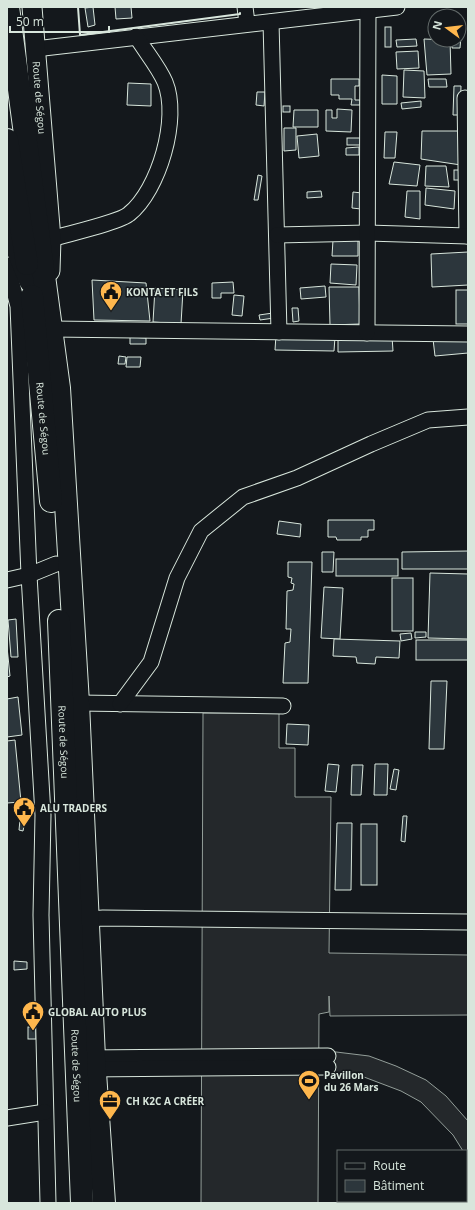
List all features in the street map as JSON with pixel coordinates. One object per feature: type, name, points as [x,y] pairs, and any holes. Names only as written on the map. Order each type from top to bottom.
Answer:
[{"type":"highway","name":"Route de Ségou","points":[[8,7],[31,254],[32,311],[58,388],[78,704],[78,920]]},
{"type":"highway","name":"Route de Ségou","points":[[7,140],[31,254],[29,282],[56,564],[78,920],[85,1063],[82,1203]]},
{"type":"highway","name":"Route de Ségou","points":[[85,1063],[104,1203]]},
{"type":"main road","name":"Route de Ségou","points":[[31,254],[35,49],[32,7]]},
{"type":"main road","name":"Route de Ségou","points":[[7,217],[13,243],[29,282]]},
{"type":"street","points":[[245,7],[248,23]]},
{"type":"street","points":[[35,49],[248,23],[271,22],[368,9],[397,7]]},
{"type":"street","points":[[367,333],[368,9]]},
{"type":"street","points":[[271,22],[279,332]]},
{"type":"street","points":[[48,1203],[41,915],[43,815],[28,575],[32,311],[31,254],[129,215],[150,190],[166,149],[170,111],[165,83],[136,36]]},
{"type":"street","points":[[277,235],[367,233],[467,236],[465,98]]},
{"type":"street","points":[[32,311],[279,332],[468,334]]},
{"type":"street","points":[[120,704],[151,662],[177,578],[201,531],[243,497],[297,478],[428,420],[468,417]]},
{"type":"street","points":[[7,580],[28,575],[56,564]]},
{"type":"street","points":[[78,704],[282,706]]},
{"type":"street","points":[[78,920],[102,918],[468,922]]},
{"type":"street","points":[[85,1063],[328,1061]]},
{"type":"street","points":[[7,1118],[45,1112]]},
{"type":"shaded area","points":[[203,713],[279,713],[279,748],[295,748],[295,797],[331,797],[329,953],[468,955],[468,1015],[330,1016],[329,996],[329,1012],[319,1014],[318,1203],[201,1203]]},
{"type":"shaded area","points":[[328,1051],[369,1056],[396,1066],[426,1080],[446,1096],[468,1121],[468,1159],[467,1150],[462,1150],[453,1135],[421,1102],[401,1091],[364,1077],[328,1072]]},
{"type":"building","points":[[93,7],[95,25],[88,27],[85,8]]},
{"type":"building","points":[[115,7],[131,7],[132,18],[116,19]]},
{"type":"building","points":[[385,27],[391,27],[391,47],[385,47]]},
{"type":"building","points":[[416,39],[417,46],[397,47],[396,40]]},
{"type":"building","points":[[424,39],[427,39],[427,48],[450,48],[451,74],[427,75]]},
{"type":"building","points":[[418,51],[419,68],[397,69],[396,52]]},
{"type":"building","points":[[404,70],[424,71],[425,98],[403,97]]},
{"type":"building","points":[[382,75],[397,76],[397,104],[382,104]]},
{"type":"building","points":[[331,79],[359,79],[359,86],[355,86],[355,100],[360,100],[360,105],[351,105],[352,99],[339,99],[339,95],[331,95]]},
{"type":"building","points":[[428,79],[446,79],[447,87],[429,87]]},
{"type":"building","points":[[128,83],[151,84],[151,106],[127,105]]},
{"type":"building","points":[[454,86],[461,86],[460,115],[453,115]]},
{"type":"building","points":[[257,92],[265,92],[264,106],[256,105]]},
{"type":"building","points":[[421,101],[421,107],[402,109],[401,103]]},
{"type":"building","points":[[283,106],[290,106],[290,112],[283,112]]},
{"type":"building","points":[[337,109],[352,110],[351,132],[326,131],[326,110],[332,110],[332,118],[337,118]]},
{"type":"building","points":[[294,110],[318,110],[318,127],[293,127]]},
{"type":"building","points":[[284,128],[296,128],[296,150],[284,151]]},
{"type":"building","points":[[422,131],[461,131],[461,165],[421,159]]},
{"type":"building","points":[[385,132],[397,132],[395,158],[384,158]]},
{"type":"building","points":[[317,134],[319,156],[299,158],[297,136]]},
{"type":"building","points":[[347,138],[360,138],[360,145],[347,145]]},
{"type":"building","points":[[359,147],[359,155],[346,155],[346,148]]},
{"type":"building","points":[[394,162],[420,165],[417,186],[389,184]]},
{"type":"building","points":[[426,166],[446,166],[449,187],[425,186]]},
{"type":"building","points":[[454,170],[459,170],[459,180],[454,180]]},
{"type":"building","points":[[258,175],[262,176],[258,200],[254,200]]},
{"type":"building","points":[[426,188],[455,191],[454,209],[425,205]]},
{"type":"building","points":[[321,191],[322,197],[307,198],[307,192]]},
{"type":"building","points":[[407,191],[420,191],[420,219],[405,217]]},
{"type":"building","points":[[353,192],[362,193],[361,209],[352,208]]},
{"type":"building","points":[[333,240],[358,240],[358,256],[332,256]]},
{"type":"building","points":[[468,252],[468,285],[432,287],[431,254]]},
{"type":"building","points":[[331,264],[357,265],[356,285],[330,283]]},
{"type":"building","points":[[92,280],[146,283],[150,321],[94,320]]},
{"type":"building","points":[[233,282],[234,293],[221,293],[221,298],[212,298],[212,283]]},
{"type":"building","points":[[325,286],[326,297],[301,299],[300,288]]},
{"type":"building","points":[[329,287],[359,287],[360,324],[330,325]]},
{"type":"building","points":[[155,288],[183,290],[181,324],[153,322]]},
{"type":"building","points":[[456,290],[468,290],[468,324],[456,324]]},
{"type":"building","points":[[234,295],[244,296],[242,316],[232,315]]},
{"type":"building","points":[[292,308],[298,308],[299,321],[293,322]]},
{"type":"building","points":[[273,313],[274,318],[260,320],[259,315]]},
{"type":"building","points":[[276,335],[335,337],[334,351],[275,350]]},
{"type":"building","points":[[468,335],[468,353],[435,356],[433,339]]},
{"type":"building","points":[[392,336],[393,351],[338,352],[338,337]]},
{"type":"building","points":[[130,337],[146,338],[146,344],[130,344]]},
{"type":"building","points":[[119,356],[126,357],[125,364],[118,364]]},
{"type":"building","points":[[127,357],[141,357],[140,367],[126,367]]},
{"type":"building","points":[[328,520],[374,520],[374,530],[368,530],[368,537],[361,537],[361,540],[337,540],[336,537],[328,537]]},
{"type":"building","points":[[279,521],[301,524],[300,537],[277,534]]},
{"type":"building","points":[[468,551],[468,569],[402,569],[402,552]]},
{"type":"building","points":[[322,552],[334,552],[333,572],[322,572]]},
{"type":"building","points":[[336,559],[398,559],[398,576],[336,576]]},
{"type":"building","points":[[288,562],[312,562],[308,683],[283,683],[285,643],[290,642],[291,629],[286,629],[287,591],[293,590],[294,584],[291,583],[292,578],[288,577]]},
{"type":"building","points":[[430,573],[468,574],[468,639],[428,638]]},
{"type":"building","points":[[392,578],[413,578],[413,631],[392,631]]},
{"type":"building","points":[[324,587],[343,588],[340,639],[321,638]]},
{"type":"building","points":[[16,619],[18,657],[11,657],[8,620]]},
{"type":"building","points":[[415,632],[426,632],[426,637],[415,638]]},
{"type":"building","points":[[411,633],[412,639],[401,641],[400,634]]},
{"type":"building","points":[[334,639],[400,641],[399,658],[376,657],[375,664],[357,663],[356,657],[333,656]]},
{"type":"building","points":[[416,640],[468,640],[468,660],[416,660]]},
{"type":"building","points":[[7,647],[10,676],[7,677]]},
{"type":"building","points":[[431,681],[447,681],[444,749],[429,749]]},
{"type":"building","points":[[18,697],[22,735],[7,737],[7,699]]},
{"type":"building","points":[[287,724],[309,725],[308,745],[286,744]]},
{"type":"building","points":[[15,740],[21,802],[7,803],[7,741]]},
{"type":"building","points":[[328,764],[339,765],[336,792],[325,791]]},
{"type":"building","points":[[375,764],[388,764],[387,795],[374,795]]},
{"type":"building","points":[[352,765],[363,765],[361,795],[351,795]]},
{"type":"building","points":[[394,769],[399,770],[396,790],[390,789]]},
{"type":"building","points":[[403,816],[407,816],[405,842],[401,841]]},
{"type":"building","points":[[20,820],[25,821],[23,831],[19,830]]},
{"type":"building","points":[[337,823],[352,823],[351,890],[335,890]]},
{"type":"building","points":[[361,824],[377,824],[377,885],[361,885]]},
{"type":"building","points":[[14,961],[27,962],[27,969],[14,970]]},
{"type":"building","points":[[28,1027],[36,1027],[36,1039],[28,1039]]},
{"type":"wall","points":[[78,7],[80,35],[240,13]]},
{"type":"place","name":"KONTA ET FILS","points":[[111,312]]},
{"type":"place","name":"ALU TRADERS","points":[[24,828]]},
{"type":"place","name":"GLOBAL AUTO PLUS","points":[[33,1032]]},
{"type":"place","name":"Pavillon du 26 Mars","points":[[309,1100]]},
{"type":"place","name":"CH K2C A CRÉER","points":[[110,1120]]}]
